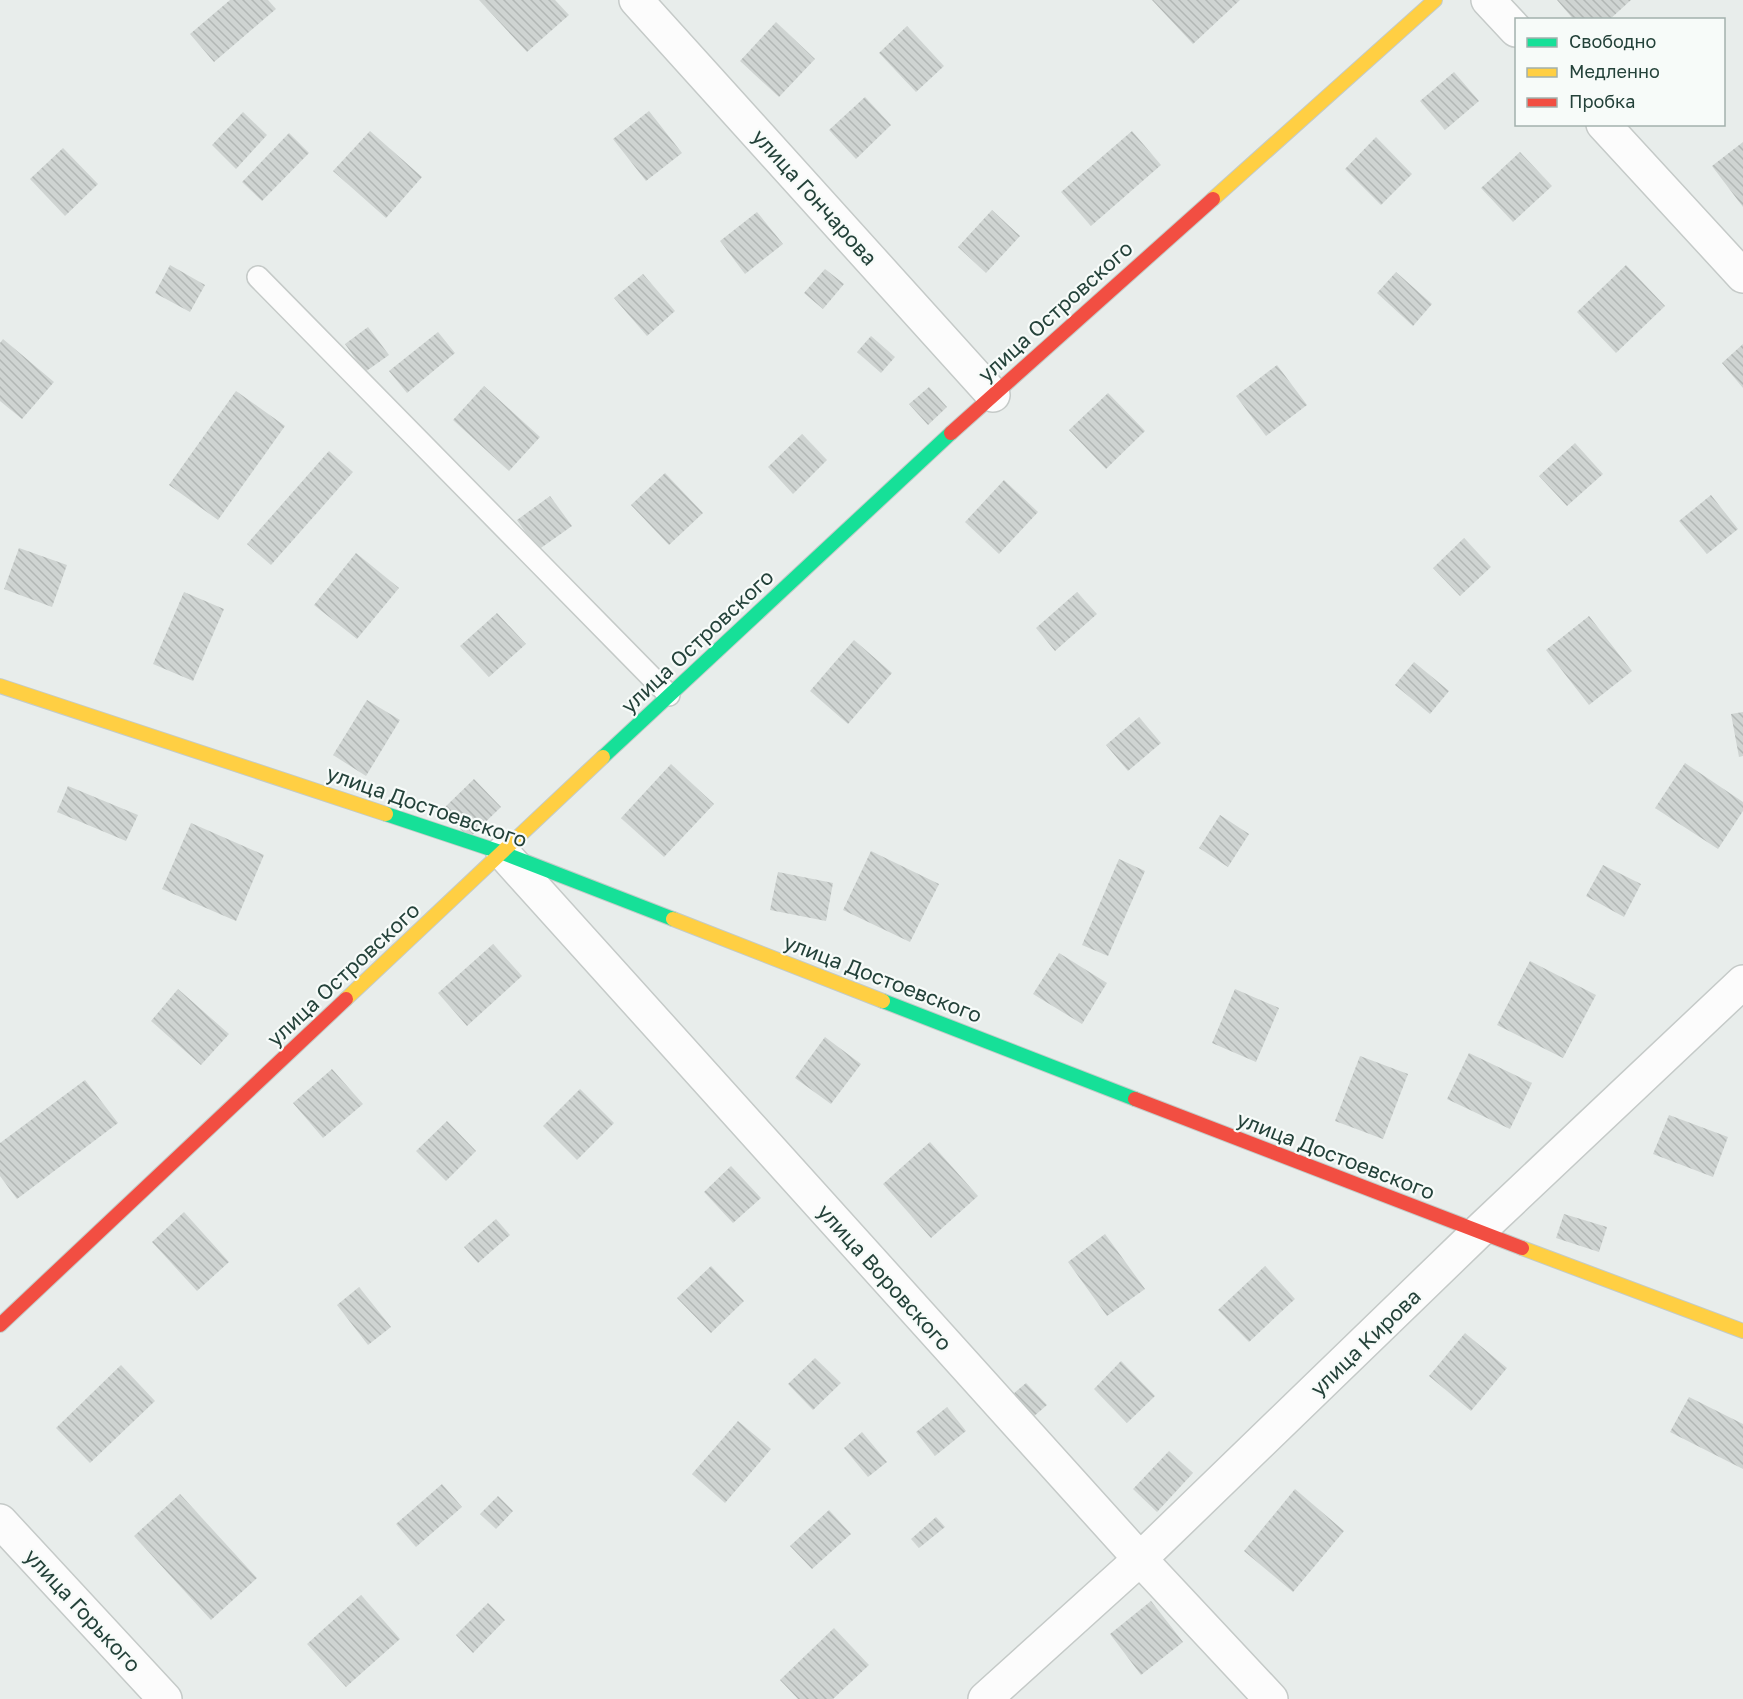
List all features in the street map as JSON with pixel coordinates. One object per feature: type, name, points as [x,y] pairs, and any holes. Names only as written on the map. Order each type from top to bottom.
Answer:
[{"type":"street","name":"улица Гончарова","points":[[636,0],[993,394]]},
{"type":"street","name":"улица Островского","points":[[0,1325],[669,695],[993,394],[1435,0]]},
{"type":"street","points":[[1488,0],[1515,29]]},
{"type":"street","points":[[1606,126],[1743,276]]},
{"type":"street","name":"улица Достоевского","points":[[0,686],[502,853],[1478,1233],[1743,1331]]},
{"type":"street","name":"улица Воровского","points":[[502,853],[1140,1559],[1271,1699]]},
{"type":"street","name":"улица Кирова","points":[[985,1699],[1140,1559],[1478,1233],[1743,982]]},
{"type":"street","name":"улица Горького","points":[[0,1521],[165,1699]]},
{"type":"lane","points":[[258,277],[669,695]]},
{"type":"building","points":[[230,0],[268,0],[276,9],[214,62],[190,34]]},
{"type":"building","points":[[479,0],[555,0],[569,15],[527,52]]},
{"type":"building","points":[[1152,0],[1240,0],[1193,44]]},
{"type":"building","points":[[1557,0],[1631,0],[1611,18],[1572,18]]},
{"type":"building","points":[[776,22],[815,59],[779,97],[740,61]]},
{"type":"building","points":[[907,26],[944,66],[916,92],[879,53]]},
{"type":"building","points":[[1454,72],[1479,101],[1445,130],[1420,101]]},
{"type":"building","points":[[865,97],[891,125],[856,159],[829,130]]},
{"type":"building","points":[[649,111],[682,153],[646,181],[613,139]]},
{"type":"building","points":[[243,112],[267,135],[236,169],[212,145]]},
{"type":"building","points":[[370,131],[422,177],[386,218],[333,171]]},
{"type":"building","points":[[1132,131],[1161,165],[1091,226],[1061,192]]},
{"type":"building","points":[[289,133],[309,153],[262,201],[242,182]]},
{"type":"building","points":[[1376,137],[1412,174],[1381,205],[1345,169]]},
{"type":"building","points":[[1743,142],[1743,207],[1712,166]]},
{"type":"building","points":[[63,148],[98,184],[65,216],[30,179]]},
{"type":"building","points":[[1520,152],[1552,186],[1513,222],[1481,188]]},
{"type":"building","points":[[992,210],[1020,236],[986,273],[958,247]]},
{"type":"building","points":[[757,212],[783,244],[745,274],[720,241]]},
{"type":"building","points":[[170,265],[205,285],[190,312],[155,293]]},
{"type":"building","points":[[1626,265],[1665,306],[1616,353],[1577,312]]},
{"type":"building","points":[[825,269],[844,284],[823,309],[804,293]]},
{"type":"building","points":[[1396,272],[1432,304],[1413,326],[1377,293]]},
{"type":"building","points":[[643,274],[675,311],[647,336],[614,298]]},
{"type":"building","points":[[368,327],[389,355],[365,372],[345,344]]},
{"type":"building","points":[[438,332],[455,353],[407,393],[389,371]]},
{"type":"building","points":[[871,336],[895,357],[881,373],[857,352]]},
{"type":"building","points":[[3,339],[54,382],[22,419],[0,401],[0,343]]},
{"type":"building","points":[[1743,344],[1743,388],[1722,363]]},
{"type":"building","points":[[1277,365],[1307,405],[1266,436],[1236,396]]},
{"type":"building","points":[[484,386],[540,437],[509,471],[453,420]]},
{"type":"building","points":[[929,387],[947,407],[928,425],[909,404]]},
{"type":"building","points":[[236,391],[285,426],[218,520],[169,485]]},
{"type":"building","points":[[1108,393],[1145,431],[1106,469],[1069,430]]},
{"type":"building","points":[[802,434],[827,460],[793,494],[768,467]]},
{"type":"building","points":[[1575,443],[1603,474],[1567,506],[1539,476]]},
{"type":"building","points":[[329,451],[353,472],[271,565],[247,544]]},
{"type":"building","points":[[665,473],[703,513],[669,545],[631,505]]},
{"type":"building","points":[[1004,480],[1038,512],[999,554],[965,522]]},
{"type":"building","points":[[1711,495],[1738,529],[1707,554],[1679,521]]},
{"type":"building","points":[[550,496],[572,526],[538,550],[517,520]]},
{"type":"building","points":[[1464,538],[1491,567],[1460,596],[1433,568]]},
{"type":"building","points":[[19,548],[67,565],[52,607],[4,589]]},
{"type":"building","points":[[356,553],[399,588],[357,639],[314,605]]},
{"type":"building","points":[[184,592],[224,609],[193,681],[153,664]]},
{"type":"building","points":[[1077,592],[1097,614],[1055,651],[1036,628]]},
{"type":"building","points":[[497,613],[526,644],[489,677],[460,646]]},
{"type":"building","points":[[1589,616],[1632,671],[1589,705],[1546,650]]},
{"type":"building","points":[[854,640],[892,673],[848,724],[810,691]]},
{"type":"building","points":[[1414,662],[1449,691],[1430,714],[1395,685]]},
{"type":"building","points":[[367,700],[400,720],[366,776],[333,755]]},
{"type":"building","points":[[1743,712],[1743,756],[1739,757],[1731,714]]},
{"type":"building","points":[[1139,717],[1161,743],[1128,771],[1106,745]]},
{"type":"building","points":[[1685,763],[1743,802],[1743,811],[1718,849],[1655,808]]},
{"type":"building","points":[[671,764],[714,804],[664,857],[621,818]]},
{"type":"building","points":[[474,779],[501,807],[469,838],[442,810]]},
{"type":"building","points":[[68,786],[138,815],[126,841],[57,812]]},
{"type":"building","points":[[1220,815],[1249,834],[1228,867],[1199,848]]},
{"type":"building","points":[[191,823],[264,855],[236,921],[162,889]]},
{"type":"building","points":[[871,851],[939,884],[910,942],[843,910]]},
{"type":"building","points":[[1119,859],[1145,871],[1108,956],[1082,945]]},
{"type":"building","points":[[1603,865],[1641,884],[1624,917],[1586,896]]},
{"type":"building","points":[[778,872],[833,883],[826,921],[770,910]]},
{"type":"building","points":[[493,944],[522,976],[467,1026],[438,993]]},
{"type":"building","points":[[1059,953],[1107,983],[1082,1024],[1033,994]]},
{"type":"building","points":[[1530,961],[1596,995],[1563,1058],[1497,1025]]},
{"type":"building","points":[[178,989],[229,1034],[201,1065],[151,1021]]},
{"type":"building","points":[[1235,989],[1279,1008],[1256,1062],[1212,1043]]},
{"type":"building","points":[[825,1037],[861,1064],[831,1104],[795,1078]]},
{"type":"building","points":[[1469,1053],[1532,1083],[1510,1129],[1447,1099]]},
{"type":"building","points":[[1360,1056],[1408,1074],[1383,1139],[1335,1121]]},
{"type":"building","points":[[332,1069],[363,1104],[323,1138],[293,1103]]},
{"type":"building","points":[[85,1080],[118,1123],[17,1199],[0,1176],[0,1143]]},
{"type":"building","points":[[580,1089],[614,1123],[577,1160],[543,1126]]},
{"type":"building","points":[[1669,1115],[1728,1137],[1713,1177],[1653,1154]]},
{"type":"building","points":[[447,1121],[476,1151],[446,1181],[416,1151]]},
{"type":"building","points":[[930,1142],[978,1196],[931,1238],[883,1184]]},
{"type":"building","points":[[731,1166],[761,1198],[733,1223],[704,1192]]},
{"type":"building","points":[[184,1212],[229,1262],[197,1291],[152,1242]]},
{"type":"building","points":[[1564,1214],[1607,1227],[1599,1252],[1556,1238]]},
{"type":"building","points":[[496,1219],[510,1235],[478,1263],[464,1247]]},
{"type":"building","points":[[1105,1234],[1145,1289],[1107,1316],[1068,1262]]},
{"type":"building","points":[[711,1266],[744,1301],[711,1333],[677,1298]]},
{"type":"building","points":[[1265,1266],[1295,1299],[1249,1342],[1218,1310]]},
{"type":"building","points":[[359,1287],[391,1327],[368,1345],[337,1305]]},
{"type":"building","points":[[1465,1333],[1507,1368],[1471,1411],[1429,1376]]},
{"type":"building","points":[[815,1358],[841,1383],[813,1410],[788,1384]]},
{"type":"building","points":[[1121,1361],[1155,1396],[1127,1423],[1094,1389]]},
{"type":"building","points":[[121,1365],[155,1401],[90,1463],[56,1428]]},
{"type":"building","points":[[1026,1383],[1047,1405],[1033,1417],[1012,1395]]},
{"type":"building","points":[[1689,1397],[1743,1424],[1743,1469],[1670,1432]]},
{"type":"building","points":[[947,1407],[966,1431],[935,1456],[916,1432]]},
{"type":"building","points":[[738,1421],[771,1449],[725,1503],[692,1474]]},
{"type":"building","points":[[862,1432],[887,1462],[868,1477],[844,1448]]},
{"type":"building","points":[[1169,1451],[1193,1473],[1157,1512],[1133,1489]]},
{"type":"building","points":[[442,1484],[462,1507],[416,1547],[396,1524]]},
{"type":"building","points":[[1295,1489],[1344,1531],[1293,1592],[1244,1551]]},
{"type":"building","points":[[180,1494],[257,1578],[211,1620],[134,1536]]},
{"type":"building","points":[[498,1496],[513,1511],[496,1529],[480,1514]]},
{"type":"building","points":[[829,1510],[851,1534],[812,1569],[790,1546]]},
{"type":"building","points":[[936,1517],[945,1527],[919,1548],[911,1539]]},
{"type":"building","points":[[361,1595],[400,1639],[346,1687],[307,1644]]},
{"type":"building","points":[[1151,1601],[1183,1642],[1141,1675],[1110,1634]]},
{"type":"building","points":[[488,1603],[505,1620],[473,1653],[456,1635]]},
{"type":"building","points":[[834,1628],[869,1665],[833,1699],[798,1699],[780,1680]]},
{"type":"traffic: fast","points":[[603,757],[951,433]]},
{"type":"traffic: fast","points":[[386,814],[503,853],[673,919]]},
{"type":"traffic: fast","points":[[883,1001],[1135,1099]]},
{"type":"traffic: slow","points":[[1213,199],[1435,0]]},
{"type":"traffic: slow","points":[[0,686],[386,814]]},
{"type":"traffic: slow","points":[[346,999],[603,757]]},
{"type":"traffic: slow","points":[[673,919],[883,1001]]},
{"type":"traffic: slow","points":[[1522,1248],[1743,1331]]},
{"type":"traffic: jam","points":[[951,433],[1213,199]]},
{"type":"traffic: jam","points":[[0,1325],[346,999]]},
{"type":"traffic: jam","points":[[1135,1099],[1522,1248]]}]
